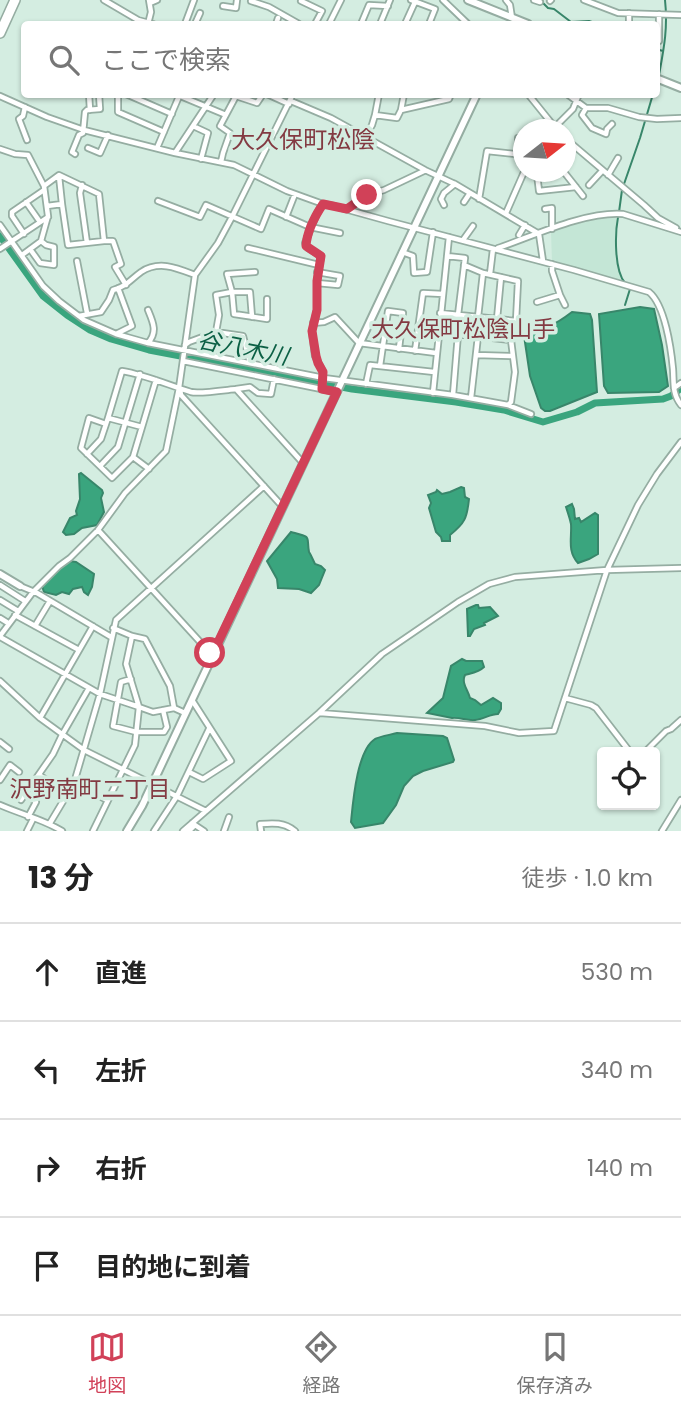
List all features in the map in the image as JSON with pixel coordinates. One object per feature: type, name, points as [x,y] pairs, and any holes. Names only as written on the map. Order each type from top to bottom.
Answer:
[{"type":"highway","points":[[0,33],[15,0]]},
{"type":"street","points":[[104,0],[142,21]]},
{"type":"street","points":[[150,21],[149,2],[157,0]]},
{"type":"street","points":[[186,21],[194,0]]},
{"type":"street","points":[[223,6],[236,8],[237,0]]},
{"type":"street","points":[[330,21],[341,0]]},
{"type":"street","points":[[443,0],[465,21]]},
{"type":"street","points":[[468,0],[512,21]]},
{"type":"street","points":[[506,0],[514,21]]},
{"type":"street","points":[[584,0],[618,13],[681,15]]},
{"type":"street","points":[[251,1],[269,7],[294,21]]},
{"type":"street","points":[[301,1],[321,12],[316,21]]},
{"type":"street","points":[[406,21],[413,1],[435,9],[430,21]]},
{"type":"street","points":[[362,21],[369,5],[389,3],[381,21]]},
{"type":"street","points":[[196,21],[200,13]]},
{"type":"street","points":[[629,13],[629,21]]},
{"type":"street","points":[[659,14],[659,21]]},
{"type":"street","points":[[129,21],[132,17]]},
{"type":"street","points":[[660,80],[681,88]]},
{"type":"street","points":[[0,96],[84,130],[234,165],[323,204],[543,261],[634,286],[652,294],[659,304],[667,334],[676,400],[681,405]]},
{"type":"street","points":[[89,98],[90,110]]},
{"type":"street","points":[[75,154],[72,152],[84,130],[85,112],[100,109],[99,98]]},
{"type":"street","points":[[118,98],[118,112],[164,132]]},
{"type":"street","points":[[135,98],[172,114]]},
{"type":"street","points":[[157,148],[178,98]]},
{"type":"street","points":[[186,98],[226,115]]},
{"type":"street","points":[[175,153],[212,98]]},
{"type":"street","points":[[221,162],[230,133],[220,126],[235,98]]},
{"type":"street","points":[[242,98],[257,103],[261,98]]},
{"type":"street","points":[[276,98],[331,118],[456,184],[525,225],[539,234],[543,261]]},
{"type":"street","points":[[185,713],[174,708],[153,712],[100,694],[0,637],[33,592],[98,530],[125,493],[166,451],[180,387],[195,275],[218,243],[292,98]]},
{"type":"street","points":[[365,137],[375,115],[378,98]]},
{"type":"street","points":[[375,115],[397,118],[403,98]]},
{"type":"street","points":[[424,104],[425,98]]},
{"type":"street","points":[[401,110],[449,98]]},
{"type":"street","points":[[127,831],[142,806],[475,98]]},
{"type":"street","points":[[531,98],[547,119]]},
{"type":"street","points":[[572,98],[586,108],[608,108],[657,119],[681,118]]},
{"type":"street","points":[[564,119],[578,98]]},
{"type":"street","points":[[25,107],[23,116],[19,119],[27,139]]},
{"type":"street","points":[[586,108],[582,115],[592,128],[606,134],[612,124]]},
{"type":"street","points":[[193,126],[208,133],[201,159]]},
{"type":"street","points":[[88,148],[100,153],[108,135]]},
{"type":"street","points":[[0,149],[28,155],[44,188],[48,216],[41,241],[22,255]]},
{"type":"street","points":[[576,149],[658,218],[681,231]]},
{"type":"street","points":[[479,199],[487,151],[513,154]]},
{"type":"street","points":[[608,175],[618,158]]},
{"type":"street","points":[[347,209],[367,195],[384,190],[425,170]]},
{"type":"street","points":[[589,185],[602,171]]},
{"type":"street","points":[[24,234],[12,212],[59,175]]},
{"type":"street","points":[[59,175],[99,194],[104,241]]},
{"type":"street","points":[[59,175],[68,245],[113,241],[121,264],[115,267],[126,285]]},
{"type":"street","points":[[506,214],[520,182]]},
{"type":"street","points":[[536,182],[539,191],[576,187]]},
{"type":"street","points":[[572,182],[583,196]]},
{"type":"street","points":[[444,205],[441,199],[444,193],[456,184]]},
{"type":"street","points":[[82,186],[80,193],[87,243]]},
{"type":"street","points":[[464,202],[470,193]]},
{"type":"street","points":[[286,217],[295,194]]},
{"type":"street","points":[[158,201],[200,217],[206,205],[261,229],[269,209],[310,227],[340,233]]},
{"type":"street","points":[[26,202],[40,222]]},
{"type":"street","points":[[47,206],[62,204]]},
{"type":"street","points":[[322,389],[323,372],[316,356],[312,331],[317,310],[317,272],[321,256],[305,243],[310,227],[323,204]]},
{"type":"street","points":[[545,209],[552,208],[552,229]]},
{"type":"street","points":[[494,249],[575,221],[613,213],[681,231]]},
{"type":"street","points":[[1,247],[48,216]]},
{"type":"street","points":[[0,225],[43,286],[79,316],[116,334],[148,343],[184,348],[324,378],[508,405],[531,414]]},
{"type":"street","points":[[519,235],[525,225]]},
{"type":"street","points":[[463,240],[473,226]]},
{"type":"street","points":[[402,252],[413,256],[414,273],[426,272],[432,232]]},
{"type":"street","points":[[433,393],[449,237]]},
{"type":"street","points":[[30,249],[40,263],[54,265],[54,247],[41,241]]},
{"type":"street","points":[[248,248],[319,265]]},
{"type":"street","points":[[478,317],[494,249]]},
{"type":"street","points":[[447,256],[464,258],[458,315]]},
{"type":"street","points":[[77,261],[87,313]]},
{"type":"street","points":[[552,264],[554,281],[565,305]]},
{"type":"street","points":[[79,316],[101,312],[113,290],[126,285],[143,271],[160,265],[195,275]]},
{"type":"street","points":[[440,313],[516,321],[518,281],[486,274],[464,265]]},
{"type":"street","points":[[255,272],[227,274],[234,314],[267,319],[268,299]]},
{"type":"street","points":[[317,272],[340,276],[338,285],[317,283]]},
{"type":"street","points":[[497,319],[501,277]]},
{"type":"street","points":[[116,334],[132,326],[118,288]]},
{"type":"street","points":[[216,332],[219,315],[216,295],[250,292],[251,317]]},
{"type":"street","points":[[415,351],[423,293],[443,294]]},
{"type":"street","points":[[537,302],[560,295]]},
{"type":"street","points":[[148,310],[155,325],[154,337],[148,343]]},
{"type":"street","points":[[380,366],[388,311],[403,313],[399,349]]},
{"type":"street","points":[[313,323],[335,317],[359,343],[436,354]]},
{"type":"street","points":[[184,348],[189,342],[216,332],[243,337],[250,363]]},
{"type":"street","points":[[438,332],[511,340],[515,372],[511,402],[508,405]]},
{"type":"street","points":[[453,395],[458,334]]},
{"type":"street","points":[[471,398],[478,336]]},
{"type":"street","points":[[476,355],[512,356]]},
{"type":"street","points":[[183,361],[337,392]]},
{"type":"street","points":[[366,384],[370,365],[434,372]]},
{"type":"street","points":[[87,454],[101,439],[121,371],[139,374],[194,393],[250,387],[258,393],[271,394],[274,380]]},
{"type":"street","points":[[100,466],[118,447],[139,374]]},
{"type":"street","points":[[250,387],[252,375]]},
{"type":"street","points":[[142,427],[89,418],[81,448],[112,478],[133,457],[142,427],[156,380]]},
{"type":"street","points":[[674,388],[681,383]]},
{"type":"street","points":[[180,387],[181,395],[282,506]]},
{"type":"street","points":[[236,389],[303,463]]},
{"type":"street","points":[[319,713],[485,726],[519,733],[554,731],[607,570],[638,505],[681,442]]},
{"type":"street","points":[[133,457],[149,469]]},
{"type":"street","points":[[50,824],[74,783],[100,694],[116,620],[264,486]]},
{"type":"street","points":[[98,530],[212,655]]},
{"type":"street","points":[[189,831],[206,811],[382,654],[489,584],[515,577],[681,568]]},
{"type":"street","points":[[0,574],[111,637]]},
{"type":"street","points":[[0,585],[25,601]]},
{"type":"street","points":[[0,600],[35,626],[79,650]]},
{"type":"street","points":[[35,626],[50,601]]},
{"type":"street","points":[[0,618],[8,623]]},
{"type":"street","points":[[40,718],[93,626]]},
{"type":"street","points":[[114,628],[145,639],[170,686],[174,708]]},
{"type":"street","points":[[93,831],[135,744],[139,707],[126,664],[132,636]]},
{"type":"street","points":[[131,679],[121,682],[113,726],[136,733],[164,732],[167,727],[163,710]]},
{"type":"street","points":[[0,681],[40,718],[84,750],[206,811]]},
{"type":"street","points":[[21,800],[53,754],[89,688]]},
{"type":"street","points":[[565,698],[596,708],[626,747]]},
{"type":"street","points":[[189,772],[204,779],[231,761],[192,700]]},
{"type":"street","points":[[650,747],[681,720]]},
{"type":"street","points":[[154,831],[177,796],[210,728]]},
{"type":"street","points":[[0,742],[9,749]]},
{"type":"street","points":[[0,780],[10,765],[19,772]]},
{"type":"street","points":[[39,775],[68,794]]},
{"type":"street","points":[[74,783],[107,800]]},
{"type":"street","points":[[26,794],[36,802],[27,831]]},
{"type":"street","points":[[662,831],[681,800]]},
{"type":"street","points":[[0,805],[62,831]]},
{"type":"street","points":[[224,831],[229,817]]},
{"type":"street","points":[[261,831],[260,824],[278,823],[289,825],[295,831]]},
{"type":"street","points":[[183,831],[194,824]]},
{"type":"street","points":[[194,824],[204,831]]},
{"type":"shaded area","points":[[616,215],[617,259],[621,281],[552,262],[551,231]]},
{"type":"shaded area","points":[[640,307],[654,309],[668,386],[659,392],[608,393],[604,386],[599,314]]},
{"type":"shaded area","points":[[572,312],[590,314],[592,320],[597,392],[545,411],[541,408],[530,376],[523,329],[549,326]]},
{"type":"shaded area","points":[[81,473],[102,490],[104,512],[97,525],[66,535],[63,532],[70,518],[77,515]]},
{"type":"shaded area","points":[[464,488],[465,497],[469,499],[466,516],[450,535],[450,541],[442,541],[436,532],[428,495],[437,490],[442,494]]},
{"type":"shaded area","points":[[572,504],[575,519],[579,518],[581,522],[595,513],[598,515],[598,554],[578,563],[571,549],[571,524],[566,507]]},
{"type":"shaded area","points":[[291,532],[307,538],[309,552],[315,564],[325,570],[319,585],[311,593],[299,589],[278,588],[277,579],[267,561]]},
{"type":"shaded area","points":[[69,561],[76,562],[94,574],[88,595],[82,587],[73,589],[69,594],[44,592],[42,586]]},
{"type":"shaded area","points":[[476,605],[479,608],[490,607],[498,616],[474,629],[468,636],[467,609]]},
{"type":"shaded area","points":[[462,659],[482,661],[484,667],[465,675],[464,684],[470,698],[481,705],[493,698],[501,703],[498,714],[472,720],[427,713],[443,698],[451,666]]},
{"type":"shaded area","points":[[397,733],[443,736],[447,738],[454,760],[413,776],[404,786],[396,805],[383,823],[355,828],[351,822],[353,802],[364,754],[375,739]]},
{"type":"waterway","points":[[660,69],[666,29],[665,0]]},
{"type":"waterway","points":[[541,1],[570,21]]},
{"type":"waterway","points":[[624,184],[652,98]]},
{"type":"waterway","points":[[619,212],[622,190]]},
{"type":"waterway","points":[[618,217],[617,261],[625,283]]},
{"type":"waterway","name":"谷八木川","points":[[0,236],[43,296],[67,315],[90,330],[111,339],[149,350],[352,389],[504,410],[543,422],[577,412],[595,403],[663,399],[681,388]]},
{"type":"waterway","points":[[625,305],[630,289],[628,287]]},
{"type":"district","name":"大久保町松陰","points":[[303,140]]},
{"type":"district","name":"大久保町松陰山手","points":[[463,329]]},
{"type":"district","name":"沢野南町二丁目","points":[[90,789]]},
{"type":"route","points":[[210,653],[212,655],[337,392],[322,389],[323,372],[316,356],[312,325],[317,310],[317,272],[321,256],[306,246],[310,227],[323,204],[347,209],[367,195]]}]
